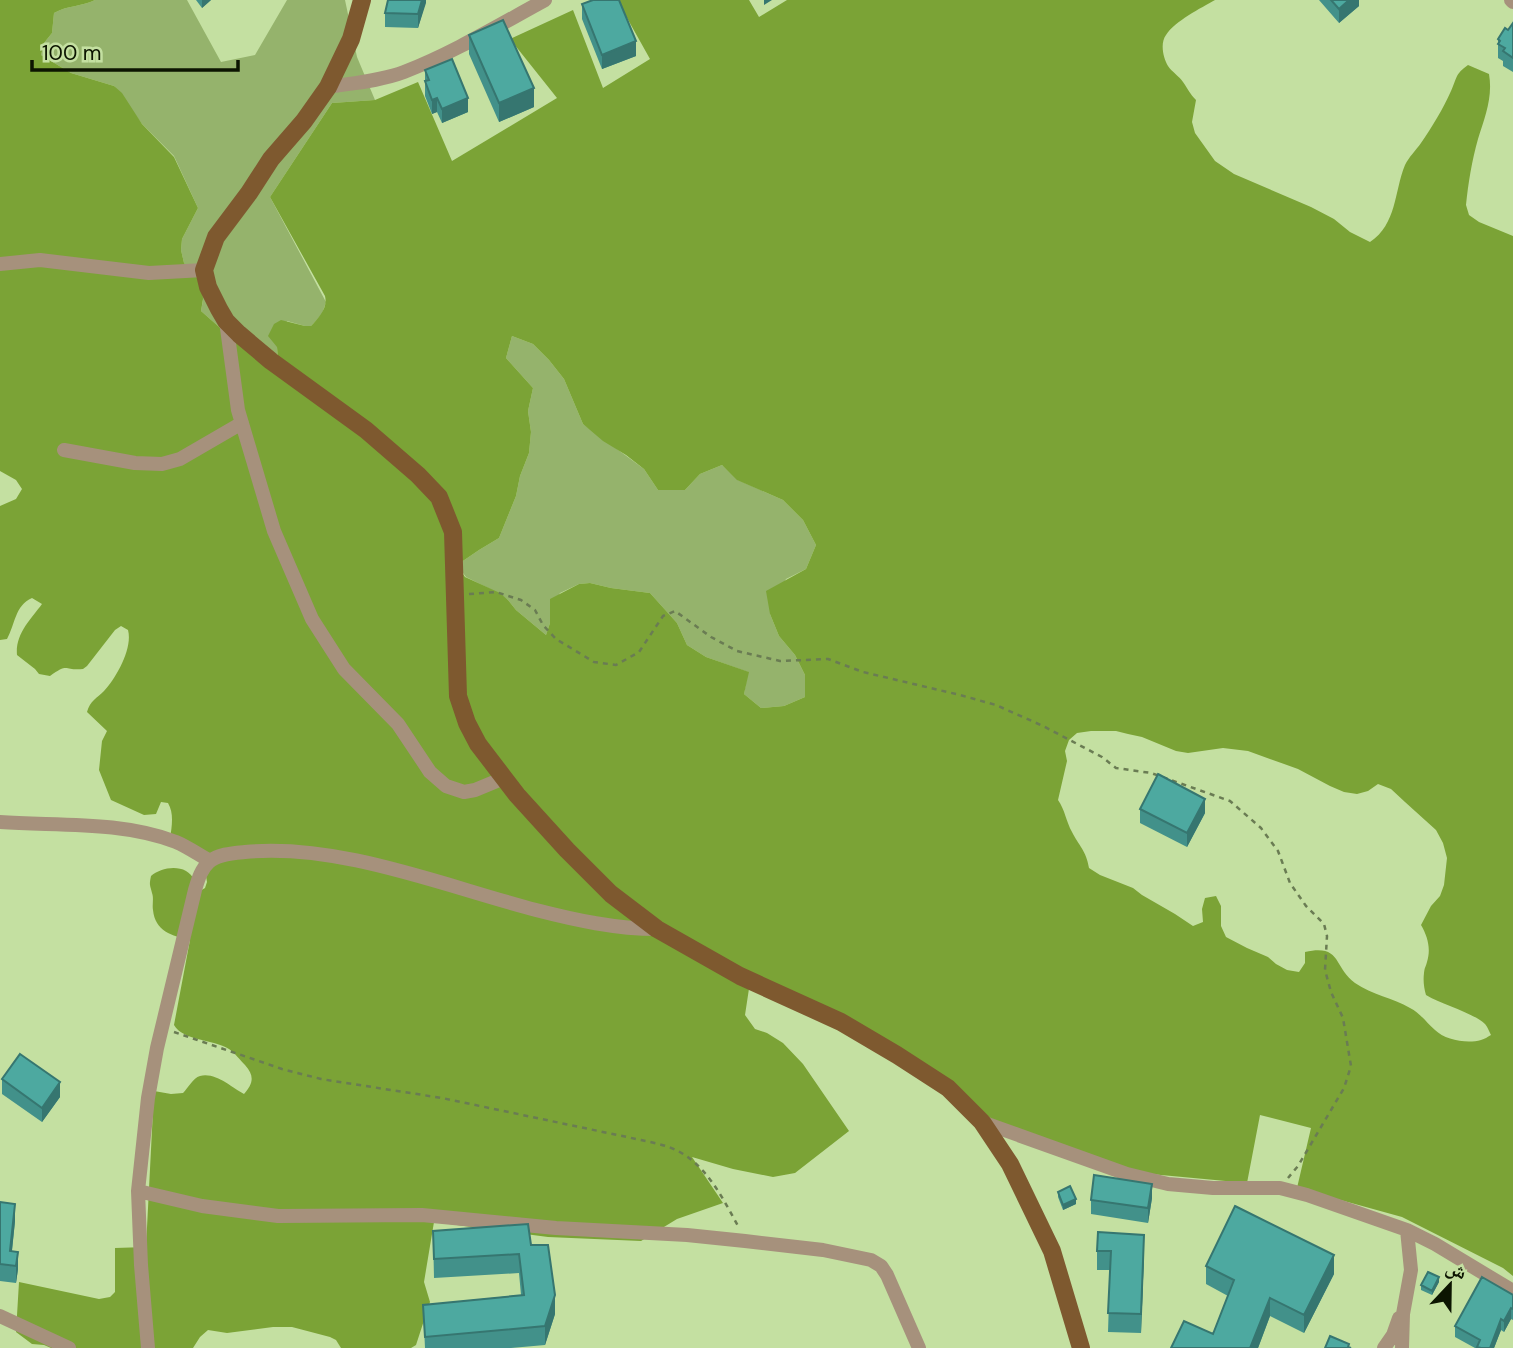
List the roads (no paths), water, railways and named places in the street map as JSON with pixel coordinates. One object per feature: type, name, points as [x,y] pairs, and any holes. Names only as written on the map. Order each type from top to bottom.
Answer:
[{"type":"main road","points":[[362,0],[351,39],[328,87],[304,121],[271,159],[216,237],[204,270],[208,287],[226,321],[271,361],[392,451],[439,498],[453,532],[458,696],[478,744],[517,795],[611,894],[657,929],[740,976],[841,1022],[948,1088],[982,1122],[1010,1164],[1052,1251],[1081,1348]]},
{"type":"street","points":[[328,87],[402,73],[458,47],[545,0]]},
{"type":"street","points":[[0,264],[40,260],[149,273],[204,270]]},
{"type":"street","points":[[226,321],[238,410],[274,531],[312,619],[344,669],[398,724],[429,772],[446,786],[464,792],[503,778]]},
{"type":"street","points":[[64,450],[135,463],[162,464],[180,459],[242,423]]},
{"type":"street","points":[[0,822],[122,829],[149,834],[179,843],[209,861]]},
{"type":"street","points":[[148,1348],[138,1191],[148,1098],[161,1028],[195,890],[200,873],[209,861],[221,856],[266,850],[324,855],[386,868],[537,910],[618,927],[657,929]]},
{"type":"street","points":[[982,1122],[1127,1174],[1168,1184],[1213,1188],[1279,1188],[1307,1195],[1407,1230],[1513,1291]]},
{"type":"street","points":[[138,1191],[202,1206],[278,1216],[422,1215],[556,1228],[687,1235],[823,1250],[871,1260],[881,1266],[919,1348]]},
{"type":"street","points":[[1402,1348],[1403,1314],[1411,1269],[1407,1230]]},
{"type":"street","points":[[1384,1348],[1393,1335],[1405,1299]]},
{"type":"street","points":[[0,1316],[69,1348]]}]
